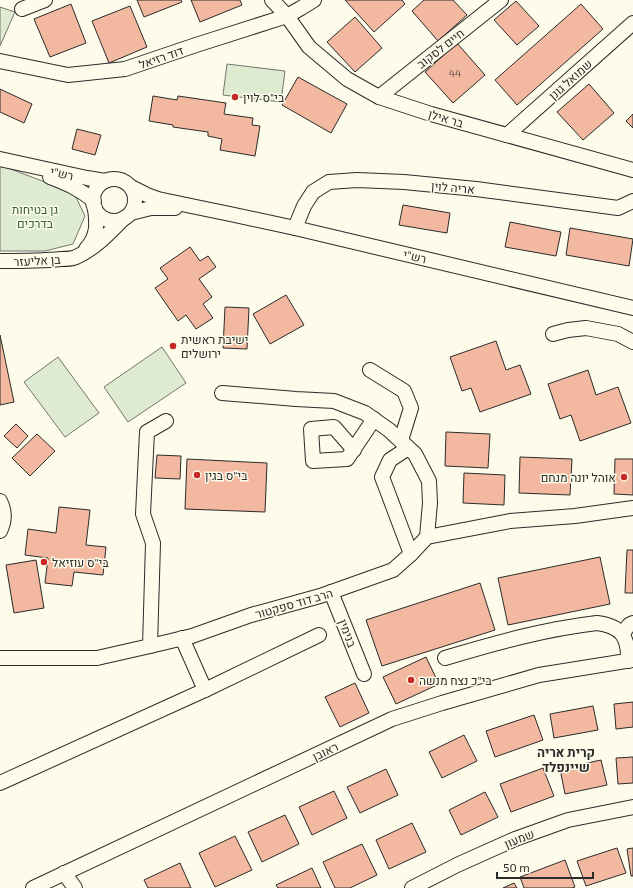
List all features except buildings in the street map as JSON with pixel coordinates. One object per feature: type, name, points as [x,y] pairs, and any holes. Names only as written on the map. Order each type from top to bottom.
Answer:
[{"type":"street","points":[[22,9],[45,0]]},
{"type":"street","name":"בר אילן","points":[[272,0],[287,16],[309,47],[347,79],[379,97],[431,114],[633,170]]},
{"type":"street","name":"דוד רזיאל","points":[[0,61],[68,75],[125,70],[196,45],[287,16],[314,0]]},
{"type":"street","name":"חיים לסקוב","points":[[379,97],[501,0]]},
{"type":"street","name":"שמואל גונן","points":[[507,135],[633,23]]},
{"type":"street","name":"רש\"י","points":[[0,158],[106,181]]},
{"type":"street","name":"רש\"י","points":[[18,163],[74,187],[85,193],[94,204]]},
{"type":"street","points":[[111,179],[117,179],[127,183],[131,187],[134,193],[134,207],[127,215],[117,220],[110,220],[99,214],[94,204],[94,195],[100,184],[111,179]]},
{"type":"street","name":"אריה לוין","points":[[295,228],[304,206],[313,192],[329,182],[357,180],[476,188],[618,208],[633,201]]},
{"type":"street","name":"רש\"י","points":[[131,187],[147,195],[158,198],[295,228],[633,308]]},
{"type":"street","name":"בן אליעזר","points":[[75,258],[84,252],[90,245],[96,233],[97,225],[94,204]]},
{"type":"street","name":"רש\"י","points":[[127,215],[151,208],[196,207]]},
{"type":"street","name":"בן אליעזר","points":[[0,261],[75,258],[100,243],[127,215]]},
{"type":"street","points":[[553,334],[568,330],[586,328],[618,334],[633,342]]},
{"type":"street","points":[[370,370],[404,391],[412,408],[405,444],[390,460],[382,477],[412,554]]},
{"type":"street","points":[[222,393],[334,401],[365,413],[389,430],[415,454],[429,481],[430,503],[427,537],[510,521],[575,516],[633,508]]},
{"type":"street","points":[[354,450],[374,420]]},
{"type":"street","points":[[150,646],[153,543],[143,514],[147,432],[166,421]]},
{"type":"street","points":[[0,501],[3,509],[4,523],[0,531]]},
{"type":"street","name":"הרב דוד ספקטור","points":[[0,658],[96,658],[192,636],[251,615],[331,592],[393,570],[412,554],[427,537]]},
{"type":"street","name":"בנימין","points":[[331,592],[364,674]]},
{"type":"street","points":[[445,658],[526,635],[597,623],[614,627],[623,634],[630,660]]},
{"type":"street","points":[[623,634],[629,624],[633,623]]},
{"type":"street","points":[[0,783],[205,690],[319,635]]},
{"type":"street","points":[[182,638],[205,690]]},
{"type":"street","name":"ראובן","points":[[33,888],[392,719],[539,675],[630,660]]},
{"type":"street","name":"שמעון","points":[[412,888],[457,865],[515,839],[568,820],[633,807]]},
{"type":"street","points":[[64,873],[75,888]]},
{"type":"green space","points":[[0,7],[15,12],[0,46]]},
{"type":"green space","points":[[227,64],[285,71],[281,102],[223,95]]},
{"type":"green space","name":"גן בטיחות בדרכים","points":[[0,165],[74,193],[85,216],[73,244],[45,251],[0,251]]},
{"type":"green space","points":[[162,347],[186,383],[128,422],[104,387]]},
{"type":"green space","points":[[58,357],[99,413],[65,437],[24,382]]},
{"type":"place","name":"בי\"ס לוין","points":[[235,97]]},
{"type":"place","name":"ישיבת ראשית ירושלים","points":[[173,346]]},
{"type":"place","name":"בי\"ס בגין","points":[[197,475]]},
{"type":"place","name":"אוהל יונה מנחם","points":[[624,477]]},
{"type":"place","name":"בי\"ס עוזיאל","points":[[44,562]]},
{"type":"place","name":"בי\"כ נצח מנשה","points":[[411,680]]},
{"type":"district","name":"קרית אריה שיינפלד","points":[[566,760]]}]
